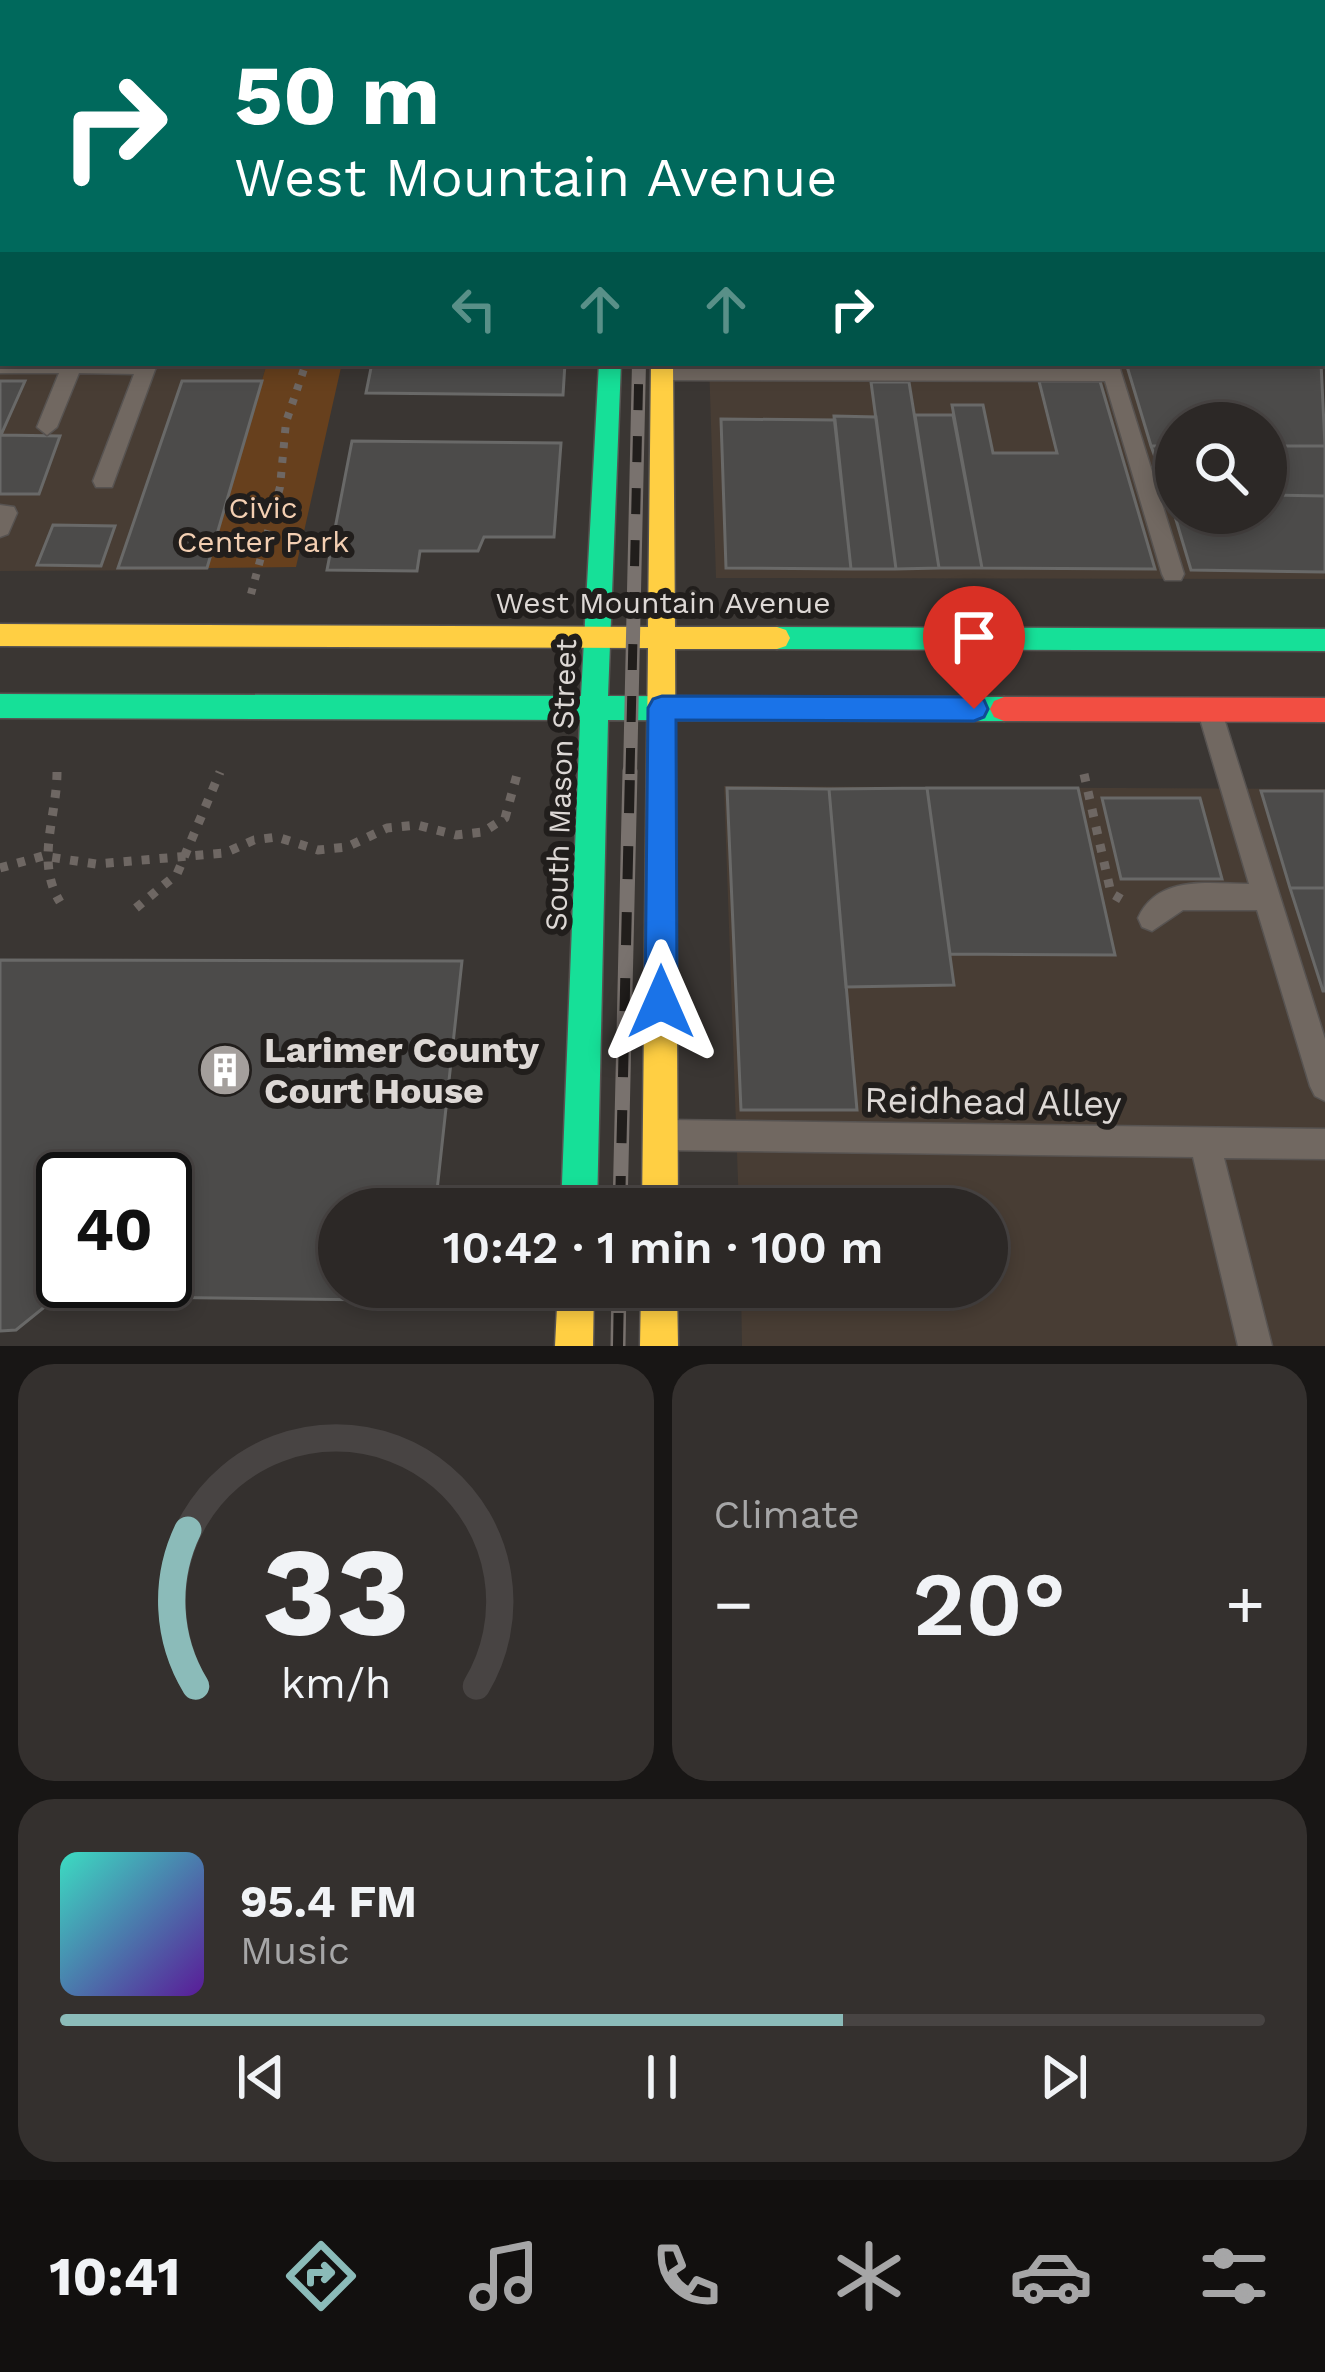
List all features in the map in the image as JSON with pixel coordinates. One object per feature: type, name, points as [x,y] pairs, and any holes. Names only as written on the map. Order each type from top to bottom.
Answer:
[{"type":"street","name":"South Mason Street","points":[[580,1188],[610,366]]},
{"type":"street","points":[[660,1188],[662,368]]},
{"type":"street","name":"West Mountain Avenue","points":[[0,635],[1325,640]]},
{"type":"street","points":[[0,706],[1325,710]]},
{"type":"street","points":[[574,1346],[575,1308]]},
{"type":"street","points":[[659,1308],[659,1346]]},
{"type":"lane","points":[[0,366],[146,368],[104,481]]},
{"type":"lane","points":[[47,427],[72,367]]},
{"type":"lane","points":[[662,368],[1018,368],[1113,374],[1173,574]]},
{"type":"lane","points":[[0,513],[6,513],[0,528]]},
{"type":"lane","points":[[1210,710],[1325,1086]]},
{"type":"lane","points":[[1152,917],[1178,897],[1268,897]]},
{"type":"lane","name":"Reidhead Alley","points":[[661,1135],[1325,1144]]},
{"type":"lane","points":[[1204,1143],[1255,1346]]},
{"type":"path","points":[[249,601],[280,487],[286,422],[305,366]]},
{"type":"path","points":[[0,868],[44,856],[96,864],[225,853],[254,840],[277,837],[318,850],[347,847],[405,825],[456,835],[483,832],[505,818],[518,771]]},
{"type":"path","points":[[57,772],[53,832],[44,856],[45,879],[60,902]]},
{"type":"path","points":[[136,908],[161,891],[188,857],[220,772]]},
{"type":"path","points":[[1084,774],[1112,893],[1152,917]]},
{"type":"shaded area","points":[[0,366],[266,366],[207,570],[0,571]]},
{"type":"shaded area","points":[[709,366],[1323,366],[1325,579],[716,578]]},
{"type":"shaded area","points":[[724,786],[1325,789],[1325,1346],[742,1346],[741,1308],[1008,1308],[1008,1188],[738,1188]]},
{"type":"green space","name":"Civic Center Park","points":[[266,366],[341,366],[296,567],[207,568]]},
{"type":"building","points":[[371,366],[565,366],[563,395],[366,393]]},
{"type":"building","points":[[1127,366],[1321,366],[1325,446],[1287,446],[1287,402],[1155,402],[1155,446],[1151,446]]},
{"type":"building","points":[[0,381],[25,381],[1,435],[60,436],[39,494],[0,494]]},
{"type":"building","points":[[182,381],[262,381],[207,568],[118,568]]},
{"type":"building","points":[[1039,381],[1100,381],[1155,569],[982,568],[952,405],[983,405],[993,453],[1057,453]]},
{"type":"building","points":[[871,382],[909,382],[939,568],[896,569]]},
{"type":"building","points":[[915,415],[953,415],[982,568],[939,568]]},
{"type":"building","points":[[834,416],[876,417],[896,569],[851,569]]},
{"type":"building","points":[[721,419],[835,420],[851,569],[726,568]]},
{"type":"building","points":[[352,441],[561,443],[554,537],[484,537],[478,551],[420,551],[417,571],[327,570]]},
{"type":"building","points":[[1287,446],[1325,446],[1325,496],[1287,495]]},
{"type":"building","points":[[1287,495],[1325,496],[1325,572],[1191,570],[1180,534],[1287,534]]},
{"type":"building","points":[[53,525],[115,526],[101,566],[37,565]]},
{"type":"building","points":[[727,788],[829,789],[857,1110],[741,1110]]},
{"type":"building","points":[[927,788],[954,985],[846,987],[829,789]]},
{"type":"building","points":[[927,788],[1078,788],[1115,955],[950,954]]},
{"type":"building","points":[[1261,791],[1325,791],[1325,888],[1290,888]]},
{"type":"building","points":[[1102,798],[1200,798],[1222,879],[1121,879]]},
{"type":"building","points":[[1290,888],[1325,888],[1325,991],[1323,991]]},
{"type":"building","name":"Larimer County Court House","points":[[0,960],[462,961],[437,1188],[318,1188],[318,1299],[192,1298],[192,1152],[36,1152],[36,1308],[43,1308],[16,1330],[0,1331]]},
{"type":"railway","points":[[630,774],[639,366]]},
{"type":"railway","points":[[620,1188],[630,771]]},
{"type":"railway","points":[[618,1346],[619,1308]]},
{"type":"traffic: fast","points":[[580,1188],[598,581],[610,366]]},
{"type":"traffic: fast","points":[[777,638],[1325,640]]},
{"type":"traffic: fast","points":[[0,706],[1004,709]]},
{"type":"traffic: slow","points":[[660,1188],[662,366]]},
{"type":"traffic: slow","points":[[0,635],[777,638]]},
{"type":"traffic: slow","points":[[574,1346],[575,1308]]},
{"type":"traffic: slow","points":[[659,1308],[659,1346]]},
{"type":"traffic: jam","points":[[1004,709],[1325,710]]},
{"type":"place","name":"Larimer County Court House","points":[[225,1070]]},
{"type":"route","points":[[661,1002],[662,708],[974,709]]}]
